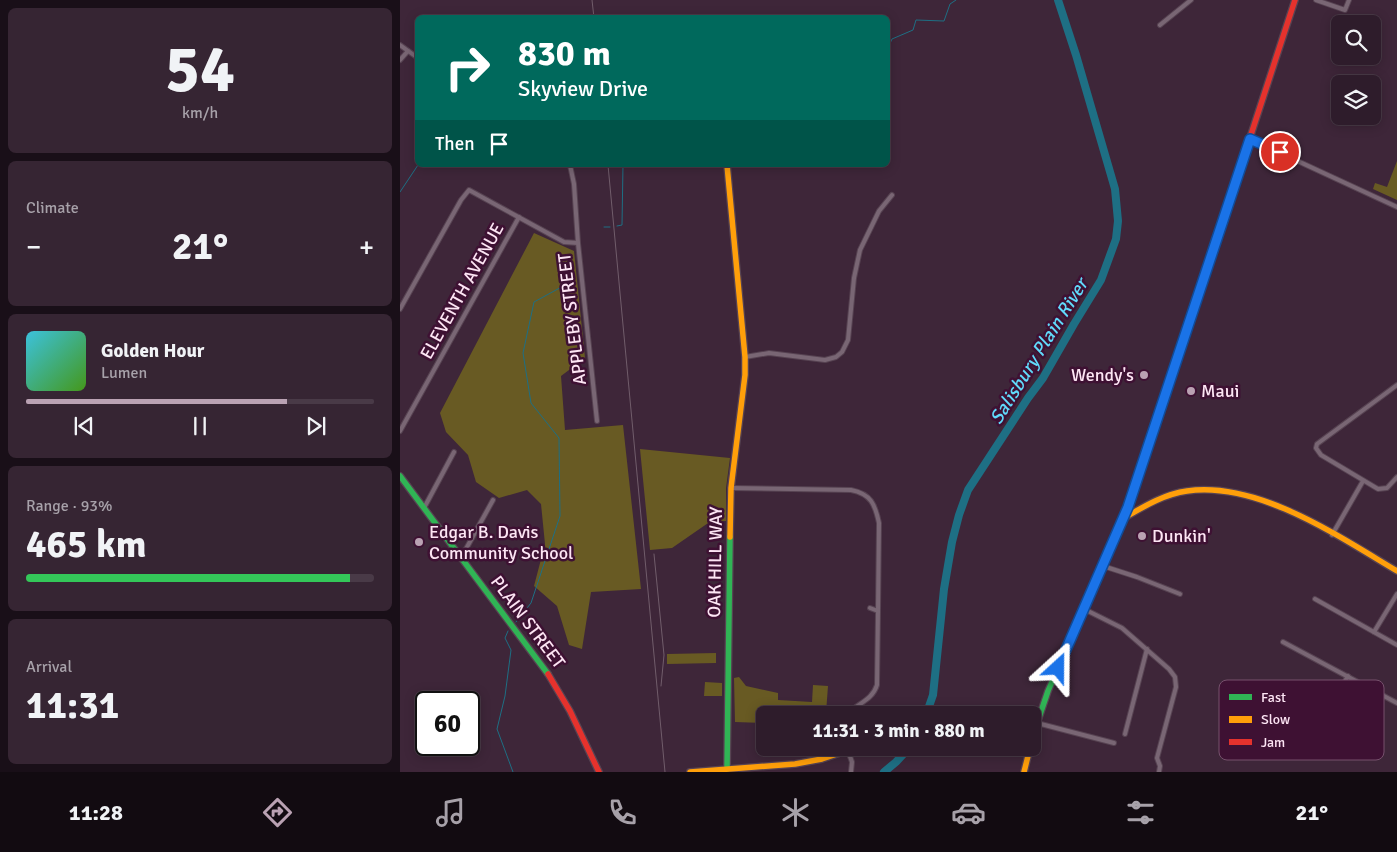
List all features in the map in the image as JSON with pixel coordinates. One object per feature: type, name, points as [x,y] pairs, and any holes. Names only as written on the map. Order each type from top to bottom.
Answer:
[{"type":"main road","points":[[1041,711],[1048,691],[1129,505],[1295,0]]},
{"type":"main road","name":"OAK HILL WAY","points":[[727,167],[745,357],[745,375],[732,488],[727,769]]},
{"type":"main road","name":"PLAIN STREET","points":[[400,476],[549,675],[570,711],[600,772]]},
{"type":"main road","points":[[1124,518],[1167,496],[1186,491],[1205,489],[1229,491],[1267,503],[1397,570]]},
{"type":"main road","points":[[1129,505],[1143,508]]},
{"type":"main road","points":[[690,772],[795,764],[830,756]]},
{"type":"main road","points":[[1024,772],[1028,756]]},
{"type":"street","points":[[1182,0],[1185,5]]},
{"type":"street","points":[[1160,25],[1191,0]]},
{"type":"street","points":[[1316,0],[1345,10],[1349,0]]},
{"type":"street","points":[[400,45],[415,56]]},
{"type":"street","points":[[400,60],[408,50]]},
{"type":"street","points":[[1250,139],[1397,207]]},
{"type":"street","points":[[570,167],[574,184],[578,244]]},
{"type":"street","name":"APPLEBY STREET","points":[[400,309],[461,200],[470,190],[564,242],[578,244],[598,421]]},
{"type":"street","points":[[745,357],[769,353],[825,360],[836,357],[842,352],[848,340],[854,278],[860,250],[879,211],[892,195]]},
{"type":"street","name":"ELEVENTH AVENUE","points":[[400,430],[519,217]]},
{"type":"street","points":[[1397,385],[1317,444],[1316,448],[1322,455],[1363,480],[1382,489],[1387,488],[1397,477]]},
{"type":"street","points":[[424,508],[454,452]]},
{"type":"street","points":[[1332,535],[1363,480]]},
{"type":"street","points":[[732,488],[851,490],[862,492],[870,498],[876,510],[879,523],[878,685],[869,699],[857,706]]},
{"type":"street","points":[[461,558],[493,500]]},
{"type":"street","points":[[1103,566],[1180,594]]},
{"type":"street","points":[[1374,632],[1397,594]]},
{"type":"street","points":[[1315,599],[1397,645]]},
{"type":"street","points":[[870,608],[878,611]]},
{"type":"street","points":[[1084,609],[1122,628],[1173,673],[1176,682],[1157,758],[1160,766],[1159,772]]},
{"type":"street","points":[[1283,642],[1355,680]]},
{"type":"street","points":[[1125,734],[1147,649]]},
{"type":"street","points":[[1346,680],[1348,676]]},
{"type":"street","points":[[1384,696],[1397,703]]},
{"type":"street","points":[[1041,724],[1114,743]]},
{"type":"street","points":[[850,756],[852,762],[851,772]]},
{"type":"shaded area","points":[[1397,161],[1397,200],[1373,189],[1375,183],[1387,187]]},
{"type":"shaded area","points":[[534,233],[574,251],[585,358],[561,376],[565,430],[623,425],[641,589],[591,592],[582,649],[569,645],[557,606],[534,586],[545,544],[541,504],[527,490],[499,498],[476,482],[468,455],[446,432],[440,413]]},
{"type":"shaded area","points":[[640,449],[730,458],[726,488],[726,521],[711,521],[672,548],[650,550]]},
{"type":"shaded area","points":[[716,653],[716,663],[667,664],[667,654]]},
{"type":"shaded area","points":[[739,677],[746,686],[778,693],[778,700],[812,702],[813,685],[828,686],[827,706],[756,706],[756,723],[735,722],[734,678]]},
{"type":"shaded area","points":[[705,682],[722,683],[722,696],[704,696]]},
{"type":"waterway","points":[[890,44],[892,39],[913,30],[916,20],[944,21],[950,4],[956,0]]},
{"type":"waterway","name":"Salisbury Plain River","points":[[929,706],[933,695],[944,589],[952,542],[968,490],[1043,378],[1101,280],[1116,239],[1118,221],[1115,189],[1058,0]]},
{"type":"waterway","points":[[400,192],[417,167]]},
{"type":"waterway","points":[[617,226],[622,225],[623,167]]},
{"type":"waterway","points":[[604,227],[610,227]]},
{"type":"waterway","points":[[516,622],[531,603],[560,516],[559,438],[531,403],[523,353],[534,302],[567,284]]},
{"type":"waterway","points":[[508,631],[505,638],[511,650],[505,696],[497,729],[513,772]]},
{"type":"waterway","name":"Salisbury Plain River","points":[[884,772],[902,756]]},
{"type":"railway","points":[[592,0],[594,15]]},
{"type":"railway","points":[[608,167],[665,772]]},
{"type":"railway","points":[[654,554],[664,655],[661,686]]},
{"type":"traffic: fast","points":[[1041,712],[1048,691],[1124,518],[1140,475],[1209,263]]},
{"type":"traffic: fast","points":[[400,476],[548,674]]},
{"type":"traffic: fast","points":[[727,769],[730,537]]},
{"type":"traffic: slow","points":[[727,167],[745,357],[745,375],[731,488],[730,537]]},
{"type":"traffic: slow","points":[[1124,518],[1170,495],[1187,491],[1214,490],[1241,494],[1296,514],[1349,542],[1397,571]]},
{"type":"traffic: slow","points":[[690,772],[795,764],[831,756]]},
{"type":"traffic: slow","points":[[1024,772],[1028,756]]},
{"type":"traffic: jam","points":[[1209,263],[1295,0]]},
{"type":"traffic: jam","points":[[548,674],[570,711],[599,772]]},
{"type":"place","name":"Wendy's","points":[[1144,375]]},
{"type":"place","name":"Maui","points":[[1191,391]]},
{"type":"place","name":"Dunkin'","points":[[1142,536]]},
{"type":"place","name":"Edgar B. Davis Community School","points":[[419,542]]},
{"type":"route","points":[[1058,668],[1124,518],[1143,466],[1250,139],[1280,152]]}]
